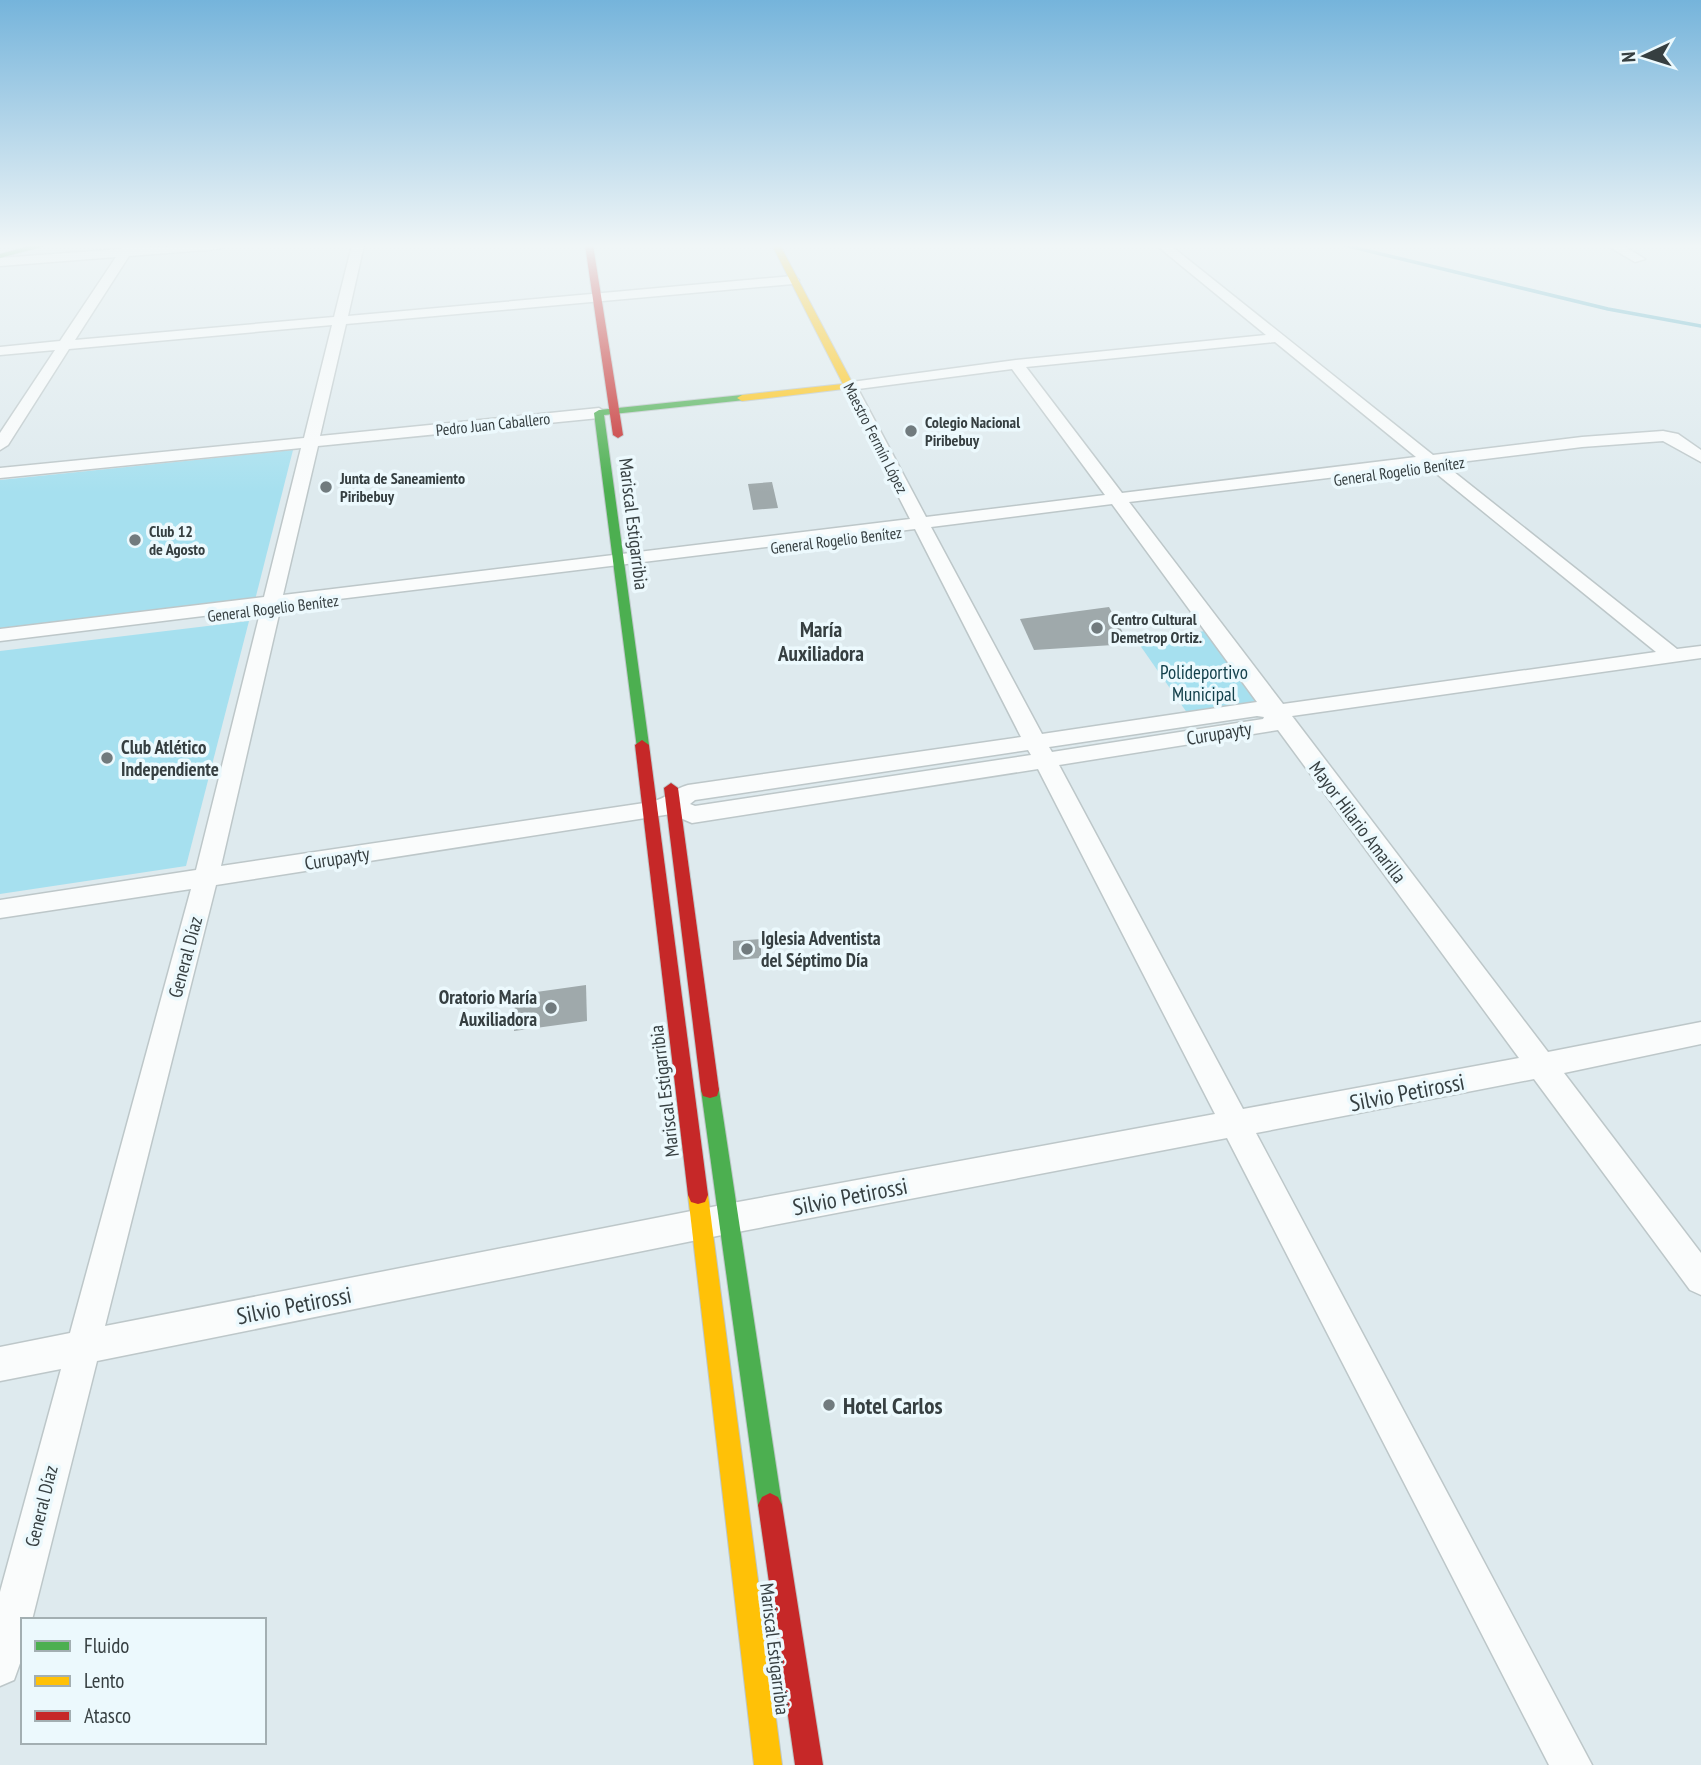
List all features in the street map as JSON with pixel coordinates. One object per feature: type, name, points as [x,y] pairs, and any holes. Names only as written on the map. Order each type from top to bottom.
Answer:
[{"type":"street","points":[[0,445],[76,327]]},
{"type":"street","points":[[0,351],[261,327]]},
{"type":"street","name":"General Díaz","points":[[0,1666],[206,878],[337,327]]},
{"type":"street","name":"Mariscal Estigarribia","points":[[600,327],[618,562],[663,808],[714,1222],[768,1765]]},
{"type":"street","name":"Maestro Fermín López","points":[[818,327],[1572,1765]]},
{"type":"street","points":[[1265,327],[1673,656]]},
{"type":"street","name":"Pedro Juan Caballero","points":[[0,473],[607,412],[986,370],[1283,342]]},
{"type":"street","name":"Mayor Hilario Amarilla","points":[[1019,368],[1701,1279]]},
{"type":"street","points":[[607,412],[621,451]]},
{"type":"street","name":"General Rogelio Benítez","points":[[0,642],[618,562],[1701,433]]},
{"type":"street","points":[[1672,437],[1701,457]]},
{"type":"street","name":"General Rogelio Benítez","points":[[0,635],[271,605]]},
{"type":"street","points":[[1276,712],[1701,652]]},
{"type":"street","name":"Curupayty","points":[[0,909],[663,808],[692,815],[1039,752],[1271,724],[1276,712]]},
{"type":"street","points":[[668,765],[663,808],[714,1222],[810,1765]]},
{"type":"street","name":"Silvio Petirossi","points":[[0,1363],[714,1222],[1541,1066],[1701,1033]]},
{"type":"green space","name":"Club 12 de Agosto","points":[[293,450],[255,600],[0,628],[0,480]]},
{"type":"green space","name":"Club Atlético Independiente","points":[[249,621],[186,866],[0,894],[0,651]]},
{"type":"green space","name":"Polideportivo Municipal","points":[[1205,631],[1261,705],[1190,717],[1137,641]]},
{"type":"building","points":[[772,482],[778,508],[753,510],[748,484]]},
{"type":"building","points":[[1109,607],[1129,644],[1034,650],[1020,619]]},
{"type":"building","name":"Iglesia Adventista del Séptimo Día","points":[[761,939],[761,958],[733,960],[733,941]]},
{"type":"building","name":"Oratorio María Auxiliadora","points":[[586,985],[587,1021],[514,1031],[515,995]]},
{"type":"traffic: fast","points":[[642,745],[599,413],[742,398]]},
{"type":"traffic: fast","points":[[710,1090],[770,1505]]},
{"type":"traffic: slow","points":[[742,398],[849,386],[819,327]]},
{"type":"traffic: slow","points":[[698,1195],[768,1765]]},
{"type":"traffic: jam","points":[[602,327],[618,435]]},
{"type":"traffic: jam","points":[[642,745],[698,1195]]},
{"type":"traffic: jam","points":[[671,788],[710,1090]]},
{"type":"traffic: jam","points":[[770,1505],[809,1765]]},
{"type":"place","name":"Colegio Nacional Piribebuy","points":[[911,431]]},
{"type":"place","name":"Junta de Saneamiento Piribebuy","points":[[326,487]]},
{"type":"place","name":"Club 12 de Agosto","points":[[135,540]]},
{"type":"place","name":"Centro Cultural Demetrop Ortiz.","points":[[1097,628]]},
{"type":"place","name":"Club Atlético Independiente","points":[[107,758]]},
{"type":"place","name":"Iglesia Adventista del Séptimo Día","points":[[747,949]]},
{"type":"place","name":"Oratorio María Auxiliadora","points":[[551,1008]]},
{"type":"place","name":"Hotel Carlos","points":[[829,1405]]},
{"type":"district","name":"María Auxiliadora","points":[[821,641]]}]
